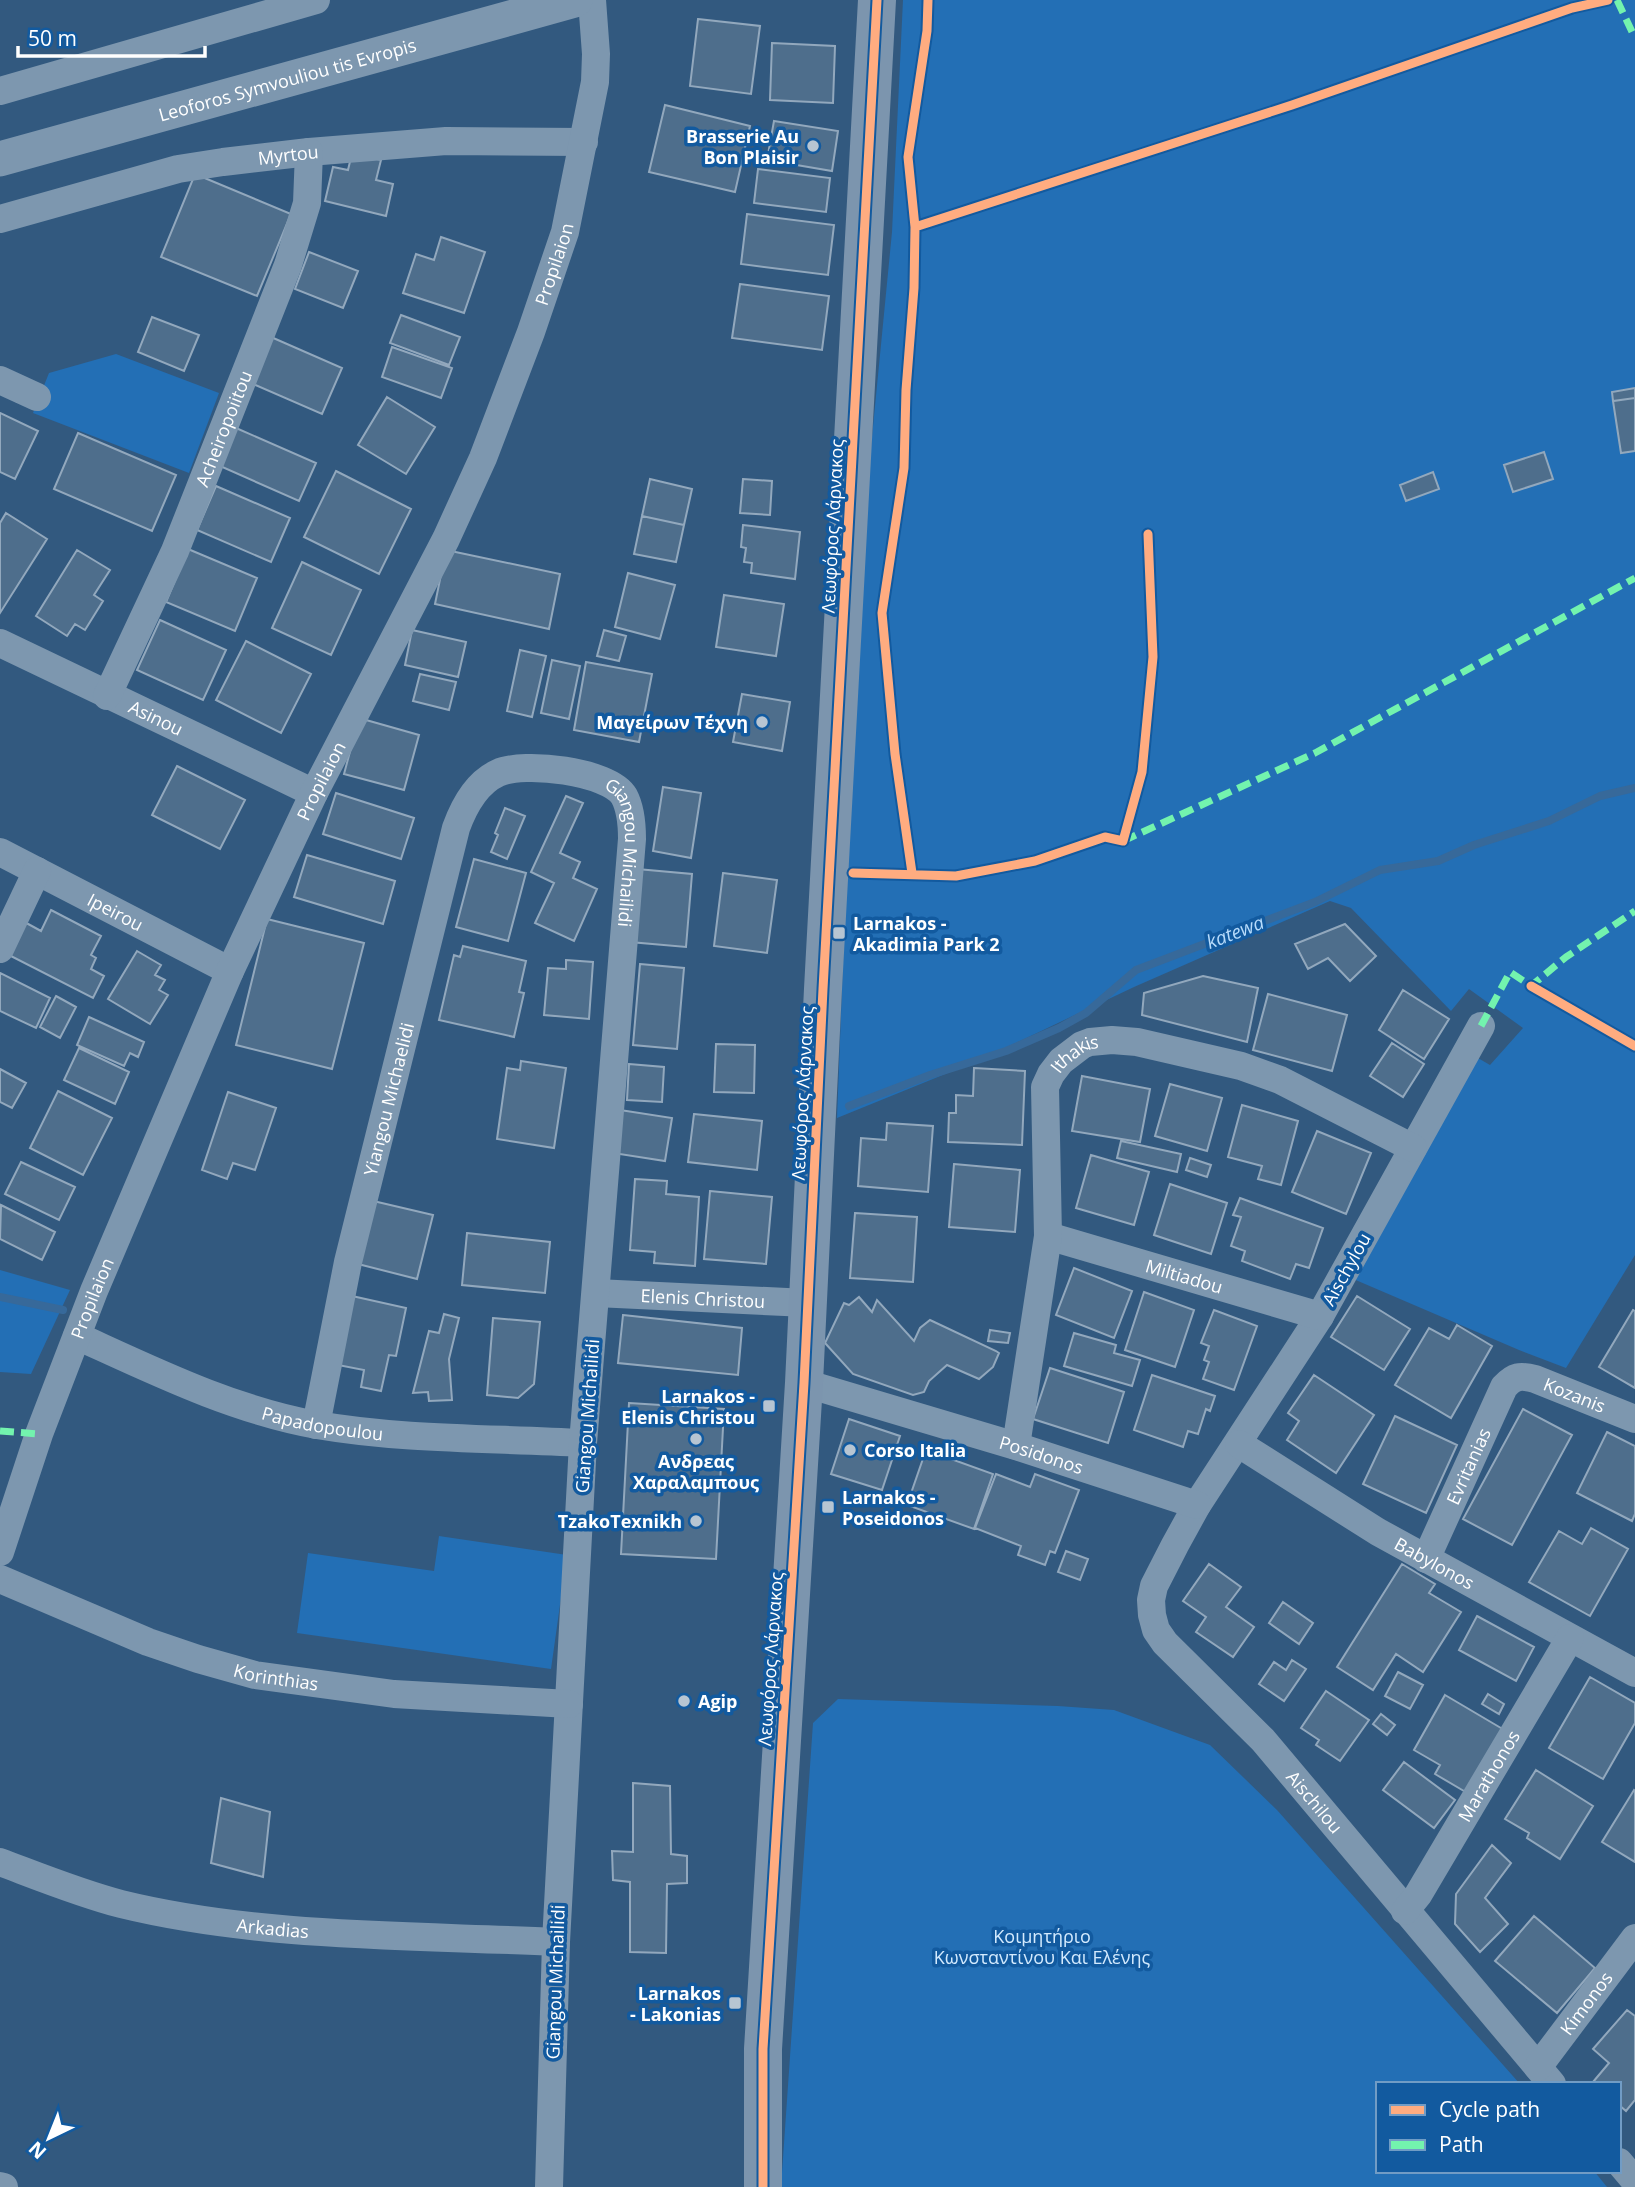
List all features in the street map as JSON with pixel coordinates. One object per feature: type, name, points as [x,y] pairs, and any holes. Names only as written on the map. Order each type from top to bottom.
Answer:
[{"type":"main road","name":"Λεωφόρος Λάρνακος","points":[[763,2187],[763,2049],[804,1383],[877,0]]},
{"type":"street","points":[[0,91],[316,0]]},
{"type":"street","name":"Leoforos Symvouliou tis Evropis","points":[[0,159],[575,0]]},
{"type":"street","name":"Propilaion","points":[[0,1552],[39,1434],[77,1336],[230,971],[314,793],[446,539],[483,458],[531,332],[565,232],[595,82],[592,0]]},
{"type":"street","name":"Myrtou","points":[[0,219],[178,169],[309,152],[446,141],[584,142]]},
{"type":"street","name":"Acheiropoiitou","points":[[107,696],[175,551],[288,265],[307,203],[309,152]]},
{"type":"street","points":[[0,380],[37,397]]},
{"type":"street","name":"Asinou","points":[[0,643],[314,793]]},
{"type":"street","name":"Giangou Michailidi","points":[[485,782],[497,774],[528,768],[593,776],[617,787],[625,797],[629,808],[632,839],[583,1443],[556,1942],[549,2187]]},
{"type":"street","name":"Yiangou Michaelidi","points":[[316,1425],[348,1262],[456,828],[467,803],[485,782]]},
{"type":"street","name":"Ipeirou","points":[[0,852],[230,971]]},
{"type":"street","points":[[0,949],[37,871]]},
{"type":"street","name":"Aischylou","points":[[1198,1505],[1320,1316],[1482,1026]]},
{"type":"street","name":"Ithakis","points":[[1016,1446],[1048,1236],[1045,1087],[1061,1061],[1073,1051],[1090,1042],[1137,1042],[1241,1066],[1280,1080],[1413,1148]]},
{"type":"street","name":"Miltiadou","points":[[1048,1236],[1320,1316]]},
{"type":"street","name":"Elenis Christou","points":[[596,1293],[807,1303]]},
{"type":"street","name":"Papadopoulou","points":[[77,1336],[200,1390],[254,1409],[316,1425],[383,1433],[583,1443]]},
{"type":"street","name":"Kozanis","points":[[1514,1377],[1535,1379],[1635,1419]]},
{"type":"street","name":"Evritanias","points":[[1426,1559],[1504,1387],[1514,1377]]},
{"type":"street","name":"Posidonos","points":[[804,1383],[1016,1446],[1198,1505]]},
{"type":"street","name":"Babylonos","points":[[1239,1444],[1378,1532],[1635,1673]]},
{"type":"street","name":"Aischilou","points":[[1198,1505],[1154,1586],[1151,1600],[1156,1630],[1165,1643],[1263,1741],[1545,2075]]},
{"type":"street","name":"Korinthias","points":[[0,1579],[148,1642],[198,1660],[255,1675],[394,1694],[569,1704]]},
{"type":"street","name":"Marathonos","points":[[1405,1911],[1418,1895],[1570,1639]]},
{"type":"street","name":"Arkadias","points":[[0,1862],[121,1904],[224,1922],[272,1928],[556,1942]]},
{"type":"street","name":"Kimonos","points":[[1545,2075],[1635,1938]]},
{"type":"street","points":[[1621,2164],[1635,2181]]},
{"type":"green space","points":[[903,0],[1635,0],[1635,1255],[1566,1368],[1344,1275],[1471,1054],[1490,1065],[1523,1028],[1469,989],[1451,1011],[1351,908],[1330,901],[1134,987],[982,1059],[837,1118],[864,519],[892,232]]},
{"type":"green space","points":[[116,354],[219,393],[189,473],[33,413],[49,373]]},
{"type":"green space","points":[[0,1270],[70,1290],[31,1374],[0,1372]]},
{"type":"green space","points":[[439,1536],[567,1555],[551,1669],[297,1633],[308,1553],[434,1571]]},
{"type":"green space","name":"Κοιμητήριο Κωνσταντίνου Και Ελένης","points":[[838,1699],[1058,1706],[1114,1710],[1210,1745],[1277,1810],[1518,2082],[1376,2082],[1376,2173],[1596,2173],[1607,2187],[781,2187],[813,1723]]},
{"type":"building","points":[[698,19],[760,26],[751,94],[690,86]]},
{"type":"building","points":[[772,43],[835,46],[833,103],[770,100]]},
{"type":"building","points":[[665,105],[750,126],[735,192],[649,172]]},
{"type":"building","points":[[774,121],[838,131],[832,171],[767,160]]},
{"type":"building","points":[[352,153],[381,160],[376,180],[393,184],[386,216],[325,201],[333,167],[348,170]]},
{"type":"building","points":[[758,169],[830,178],[826,212],[754,203]]},
{"type":"building","points":[[195,174],[291,214],[257,296],[161,257]]},
{"type":"building","points":[[747,214],[834,225],[828,275],[741,264]]},
{"type":"building","points":[[441,237],[485,252],[464,313],[403,293],[416,254],[434,260]]},
{"type":"building","points":[[309,252],[358,271],[343,308],[295,289]]},
{"type":"building","points":[[740,284],[829,296],[822,350],[732,338]]},
{"type":"building","points":[[401,315],[460,337],[449,365],[390,343]]},
{"type":"building","points":[[152,317],[199,335],[184,371],[138,352]]},
{"type":"building","points":[[271,337],[342,368],[322,414],[251,383]]},
{"type":"building","points":[[392,347],[452,368],[441,398],[382,377]]},
{"type":"building","points":[[1635,388],[1635,398],[1613,401],[1612,392]]},
{"type":"building","points":[[387,397],[435,427],[406,474],[358,445]]},
{"type":"building","points":[[1635,398],[1635,451],[1621,453],[1613,401]]},
{"type":"building","points":[[0,413],[38,431],[15,479],[0,472]]},
{"type":"building","points":[[236,428],[316,463],[299,501],[220,466]]},
{"type":"building","points":[[78,433],[176,475],[152,531],[54,489]]},
{"type":"building","points":[[1544,452],[1553,479],[1513,492],[1504,465]]},
{"type":"building","points":[[336,471],[411,509],[379,574],[304,537]]},
{"type":"building","points":[[1433,472],[1439,489],[1406,501],[1400,485]]},
{"type":"building","points":[[650,479],[692,489],[684,525],[642,516]]},
{"type":"building","points":[[743,479],[772,481],[770,515],[740,513]]},
{"type":"building","points":[[216,486],[290,518],[271,562],[197,530]]},
{"type":"building","points":[[6,513],[47,539],[0,613],[0,523]]},
{"type":"building","points":[[642,516],[684,525],[676,562],[634,554]]},
{"type":"building","points":[[743,525],[800,532],[795,579],[751,573],[752,563],[744,562],[746,548],[741,547]]},
{"type":"building","points":[[188,549],[257,578],[235,631],[166,602]]},
{"type":"building","points":[[77,550],[110,570],[94,595],[103,601],[85,630],[75,624],[67,636],[36,616]]},
{"type":"building","points":[[446,550],[560,574],[549,629],[435,604]]},
{"type":"building","points":[[302,562],[361,590],[331,655],[272,628]]},
{"type":"building","points":[[628,573],[675,585],[660,639],[615,627]]},
{"type":"building","points":[[724,595],[784,604],[776,656],[716,647]]},
{"type":"building","points":[[160,620],[226,650],[203,700],[137,670]]},
{"type":"building","points":[[412,630],[466,642],[458,677],[405,665]]},
{"type":"building","points":[[604,630],[626,636],[619,661],[597,656]]},
{"type":"building","points":[[246,641],[311,674],[281,733],[216,700]]},
{"type":"building","points":[[520,650],[546,656],[532,717],[507,711]]},
{"type":"building","points":[[552,660],[580,666],[569,719],[541,713]]},
{"type":"building","points":[[586,662],[652,674],[639,742],[574,730]]},
{"type":"building","points":[[420,674],[456,682],[449,710],[413,701]]},
{"type":"building","name":"Μαγείρων Τέχνη","points":[[742,694],[790,702],[782,751],[733,742]]},
{"type":"building","points":[[359,718],[419,735],[404,790],[344,774]]},
{"type":"building","points":[[177,766],[245,800],[220,849],[152,815]]},
{"type":"building","points":[[663,787],[701,793],[691,858],[653,851]]},
{"type":"building","points":[[336,793],[414,818],[401,859],[323,834]]},
{"type":"building","points":[[566,796],[583,803],[560,853],[580,862],[573,878],[597,889],[574,941],[535,923],[554,883],[531,872]]},
{"type":"building","points":[[505,808],[525,816],[507,859],[491,852]]},
{"type":"building","points":[[307,855],[395,881],[383,924],[294,897]]},
{"type":"building","points":[[474,859],[526,873],[508,941],[456,927]]},
{"type":"building","points":[[637,869],[692,874],[686,947],[630,942]]},
{"type":"building","points":[[723,873],[777,880],[767,953],[714,946]]},
{"type":"building","points":[[51,910],[101,936],[91,955],[96,958],[91,969],[104,976],[93,998],[3,952],[19,919],[41,931]]},
{"type":"building","points":[[267,919],[364,943],[332,1069],[236,1045]]},
{"type":"building","points":[[1345,924],[1376,956],[1350,981],[1328,958],[1308,969],[1295,944]]},
{"type":"building","points":[[463,946],[526,961],[519,992],[524,993],[514,1037],[439,1020],[454,955],[460,957]]},
{"type":"building","points":[[137,951],[161,965],[155,975],[165,980],[159,990],[168,995],[150,1024],[108,999]]},
{"type":"building","points":[[566,960],[593,962],[589,1019],[544,1015],[548,968],[566,969]]},
{"type":"building","points":[[640,964],[684,968],[677,1049],[633,1045]]},
{"type":"building","points":[[0,973],[50,998],[36,1028],[0,1011]]},
{"type":"building","points":[[1203,976],[1258,988],[1247,1042],[1142,1015],[1144,993]]},
{"type":"building","points":[[1403,990],[1449,1019],[1424,1059],[1379,1030]]},
{"type":"building","points":[[1268,994],[1347,1015],[1332,1071],[1253,1050]]},
{"type":"building","points":[[56,996],[76,1007],[60,1038],[40,1027]]},
{"type":"building","points":[[89,1017],[144,1042],[138,1057],[130,1053],[124,1066],[77,1045]]},
{"type":"building","points":[[1392,1043],[1424,1064],[1403,1097],[1370,1076]]},
{"type":"building","points":[[716,1044],[755,1045],[754,1093],[714,1092]]},
{"type":"building","points":[[79,1048],[129,1072],[115,1104],[64,1080]]},
{"type":"building","points":[[521,1061],[566,1068],[554,1148],[497,1139],[507,1068],[520,1070]]},
{"type":"building","points":[[629,1064],[664,1067],[662,1102],[627,1100]]},
{"type":"building","points":[[974,1068],[1025,1071],[1022,1145],[948,1142],[949,1113],[956,1113],[956,1095],[973,1096]]},
{"type":"building","points":[[0,1069],[26,1083],[12,1108],[0,1102]]},
{"type":"building","points":[[1082,1076],[1150,1089],[1140,1142],[1072,1131]]},
{"type":"building","points":[[1170,1084],[1222,1098],[1207,1151],[1155,1136]]},
{"type":"building","points":[[58,1091],[112,1118],[83,1175],[30,1148]]},
{"type":"building","points":[[228,1092],[276,1108],[255,1170],[233,1163],[227,1179],[202,1170]]},
{"type":"building","points":[[1242,1105],[1298,1121],[1281,1185],[1258,1179],[1262,1166],[1228,1157]]},
{"type":"building","points":[[620,1110],[672,1118],[665,1161],[613,1153]]},
{"type":"building","points":[[694,1114],[762,1121],[757,1170],[688,1162]]},
{"type":"building","points":[[887,1123],[933,1126],[928,1192],[858,1186],[861,1138],[886,1140]]},
{"type":"building","points":[[1317,1131],[1371,1153],[1346,1214],[1292,1192]]},
{"type":"building","points":[[1121,1141],[1181,1154],[1177,1172],[1117,1158]]},
{"type":"building","points":[[1091,1155],[1149,1172],[1134,1225],[1076,1208]]},
{"type":"building","points":[[1190,1158],[1211,1165],[1207,1177],[1186,1170]]},
{"type":"building","points":[[21,1162],[75,1187],[59,1220],[5,1194]]},
{"type":"building","points":[[954,1164],[1020,1170],[1015,1232],[949,1227]]},
{"type":"building","points":[[635,1179],[667,1181],[666,1194],[699,1197],[695,1266],[654,1263],[655,1252],[630,1250]]},
{"type":"building","points":[[1170,1184],[1227,1203],[1211,1254],[1154,1235]]},
{"type":"building","points":[[710,1191],[772,1197],[766,1264],[704,1259]]},
{"type":"building","points":[[1240,1198],[1323,1228],[1309,1268],[1296,1264],[1290,1279],[1242,1261],[1245,1251],[1231,1246],[1241,1217],[1233,1215]]},
{"type":"building","points":[[369,1200],[433,1215],[417,1279],[354,1263]]},
{"type":"building","points":[[1,1205],[55,1232],[42,1260],[0,1239]]},
{"type":"building","points":[[855,1213],[917,1217],[913,1282],[850,1278]]},
{"type":"building","points":[[467,1233],[550,1242],[545,1293],[462,1285]]},
{"type":"building","points":[[1074,1268],[1132,1291],[1114,1338],[1056,1315]]},
{"type":"building","points":[[1144,1292],[1194,1310],[1175,1367],[1125,1350]]},
{"type":"building","points":[[352,1296],[406,1308],[396,1356],[389,1355],[381,1391],[361,1387],[364,1370],[338,1365]]},
{"type":"building","points":[[1357,1296],[1410,1329],[1384,1370],[1331,1337]]},
{"type":"building","points":[[859,1297],[872,1312],[877,1300],[914,1341],[920,1328],[930,1320],[996,1351],[999,1353],[993,1367],[979,1379],[947,1365],[929,1381],[924,1392],[913,1395],[853,1374],[825,1343],[844,1303],[849,1305]]},
{"type":"building","points":[[1214,1310],[1257,1326],[1234,1390],[1203,1379],[1209,1362],[1204,1360],[1209,1346],[1201,1343]]},
{"type":"building","points":[[1633,1310],[1635,1311],[1635,1388],[1599,1367]]},
{"type":"building","points":[[444,1314],[459,1318],[449,1359],[452,1400],[429,1401],[428,1392],[413,1393],[429,1331],[439,1333]]},
{"type":"building","points":[[623,1315],[742,1328],[738,1375],[618,1363]]},
{"type":"building","points":[[493,1318],[540,1322],[534,1384],[518,1398],[487,1395]]},
{"type":"building","points":[[1457,1325],[1492,1346],[1451,1418],[1395,1385],[1429,1328],[1449,1339]]},
{"type":"building","points":[[990,1330],[1010,1333],[1008,1343],[988,1341]]},
{"type":"building","points":[[1074,1333],[1116,1345],[1114,1353],[1140,1360],[1132,1386],[1064,1366]]},
{"type":"building","points":[[1050,1368],[1124,1392],[1108,1443],[1033,1419]]},
{"type":"building","points":[[1152,1375],[1215,1396],[1210,1411],[1206,1409],[1198,1434],[1188,1431],[1183,1447],[1134,1430]]},
{"type":"building","points":[[1314,1375],[1374,1415],[1336,1473],[1287,1440],[1299,1421],[1288,1413]]},
{"type":"building","points":[[629,1403],[724,1409],[716,1559],[621,1554]]},
{"type":"building","points":[[1523,1409],[1572,1435],[1512,1545],[1463,1519]]},
{"type":"building","points":[[1395,1416],[1457,1445],[1426,1513],[1363,1484]]},
{"type":"building","points":[[849,1419],[900,1436],[882,1490],[831,1474]]},
{"type":"building","points":[[1607,1432],[1635,1446],[1635,1514],[1632,1521],[1577,1493]]},
{"type":"building","points":[[926,1450],[993,1474],[974,1529],[907,1505]]},
{"type":"building","points":[[996,1474],[1030,1487],[1035,1474],[1079,1490],[1055,1553],[1050,1551],[1045,1565],[1018,1555],[1021,1546],[975,1528]]},
{"type":"building","points":[[1591,1528],[1628,1549],[1590,1616],[1529,1582],[1559,1531],[1582,1544]]},
{"type":"building","points":[[1066,1551],[1088,1559],[1080,1580],[1058,1572]]},
{"type":"building","points":[[1209,1564],[1241,1587],[1226,1607],[1254,1627],[1233,1657],[1196,1632],[1206,1617],[1183,1601]]},
{"type":"building","points":[[1402,1564],[1435,1584],[1429,1593],[1461,1612],[1423,1672],[1396,1654],[1373,1690],[1337,1667]]},
{"type":"building","points":[[1283,1602],[1313,1623],[1299,1644],[1269,1623]]},
{"type":"building","points":[[1477,1616],[1534,1647],[1516,1681],[1459,1650]]},
{"type":"building","points":[[1292,1660],[1306,1669],[1284,1701],[1259,1684],[1274,1662],[1286,1670]]},
{"type":"building","points":[[1398,1672],[1423,1685],[1410,1709],[1385,1696]]},
{"type":"building","points":[[1590,1677],[1635,1703],[1635,1723],[1603,1779],[1549,1748]]},
{"type":"building","points":[[1326,1691],[1369,1720],[1340,1761],[1316,1745],[1319,1740],[1301,1728]]},
{"type":"building","points":[[1488,1694],[1504,1704],[1499,1714],[1482,1704]]},
{"type":"building","points":[[1445,1695],[1506,1731],[1469,1794],[1435,1774],[1440,1765],[1414,1750]]},
{"type":"building","points":[[1381,1714],[1395,1725],[1387,1735],[1373,1724]]},
{"type":"building","points":[[1404,1762],[1455,1800],[1434,1828],[1383,1790]]},
{"type":"building","points":[[1536,1770],[1593,1806],[1560,1859],[1527,1838],[1529,1833],[1505,1819]]},
{"type":"building","points":[[633,1783],[670,1786],[671,1854],[687,1856],[687,1883],[667,1884],[666,1953],[630,1952],[630,1882],[613,1880],[612,1851],[633,1852]]},
{"type":"building","points":[[1635,1791],[1635,1862],[1602,1842]]},
{"type":"building","points":[[221,1798],[270,1812],[263,1877],[211,1863]]},
{"type":"building","points":[[1492,1845],[1511,1863],[1485,1898],[1508,1924],[1480,1952],[1455,1924],[1456,1894]]},
{"type":"building","points":[[1534,1916],[1595,1968],[1557,2013],[1495,1961]]},
{"type":"building","points":[[1627,2010],[1635,2016],[1635,2100],[1626,2111],[1621,2107],[1621,2082],[1593,2082],[1609,2063],[1593,2049]]},
{"type":"waterway","name":"katewa","points":[[849,1106],[930,1075],[1006,1051],[1059,1028],[1086,1013],[1136,970],[1315,902],[1380,870],[1438,861],[1474,845],[1549,821],[1600,796],[1635,788]]},
{"type":"waterway","name":"katewa","points":[[0,1297],[63,1310]]},
{"type":"marked path","points":[[1617,0],[1635,38]]},
{"type":"marked path","points":[[1123,841],[1315,753],[1635,578]]},
{"type":"marked path","points":[[1481,1026],[1510,972],[1531,986],[1566,957],[1635,911]]},
{"type":"marked path","points":[[0,1431],[39,1434]]},
{"type":"cycle path","points":[[763,2187],[763,2049],[804,1383],[877,0]]},
{"type":"cycle path","points":[[912,873],[895,754],[882,613],[904,468],[915,227],[908,157],[927,31],[928,0]]},
{"type":"cycle path","points":[[915,227],[1292,105],[1572,8],[1608,0]]},
{"type":"cycle path","points":[[853,873],[956,876],[1035,861],[1105,837],[1123,841],[1142,772],[1153,657],[1148,534]]},
{"type":"cycle path","points":[[1531,986],[1635,1046]]},
{"type":"place","name":"Brasserie Au Bon Plaisir","points":[[813,146]]},
{"type":"place","name":"Μαγείρων Τέχνη","points":[[762,722]]},
{"type":"place","name":"Larnakos - Akadimia Park 2","points":[[839,933]]},
{"type":"place","name":"Larnakos - Elenis Christou","points":[[769,1406]]},
{"type":"place","name":"Ανδρεας Χαραλαμπους","points":[[696,1439]]},
{"type":"place","name":"Corso Italia","points":[[850,1450]]},
{"type":"place","name":"Larnakos - Poseidonos","points":[[828,1507]]},
{"type":"place","name":"TzakoTexnikh","points":[[696,1521]]},
{"type":"place","name":"Agip","points":[[684,1701]]},
{"type":"place","name":"Larnakos - Lakonias","points":[[735,2003]]}]
